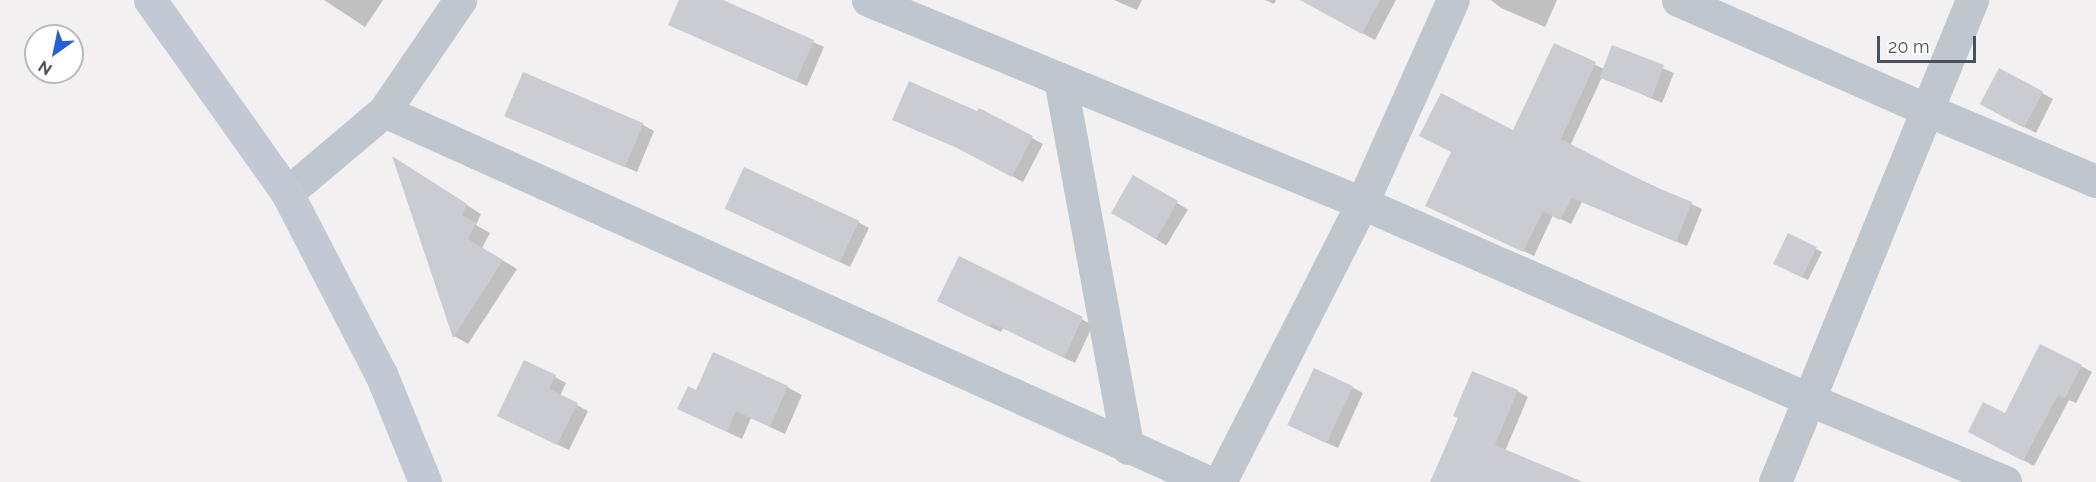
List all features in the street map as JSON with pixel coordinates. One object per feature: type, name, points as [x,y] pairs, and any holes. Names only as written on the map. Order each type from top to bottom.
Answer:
[{"type":"main road","points":[[150,0],[286,193],[381,374],[425,482]]},
{"type":"street","points":[[286,193],[384,111],[460,0]]},
{"type":"street","points":[[868,0],[1362,202],[1808,399],[2005,482]]},
{"type":"street","points":[[1220,482],[1362,202],[1454,0]]},
{"type":"street","points":[[1678,0],[1927,110],[2096,181]]},
{"type":"street","points":[[1774,482],[1972,0]]},
{"type":"street","points":[[1060,79],[1128,448]]},
{"type":"street","points":[[384,111],[1128,448],[1208,482]]},
{"type":"building","points":[[679,0],[723,0],[814,40],[796,81],[668,25]]},
{"type":"building","points":[[1300,0],[1380,0],[1362,34]]},
{"type":"building","points":[[1554,43],[1596,62],[1561,139],[1648,184],[1692,202],[1676,242],[1572,198],[1560,220],[1543,211],[1523,252],[1425,206],[1451,152],[1419,136],[1441,93],[1513,130]]},
{"type":"building","points":[[1612,45],[1664,65],[1652,98],[1599,78]]},
{"type":"building","points":[[1999,68],[2043,91],[2024,128],[1980,104]]},
{"type":"building","points":[[523,72],[644,123],[625,167],[504,116]]},
{"type":"building","points":[[909,81],[977,111],[979,108],[1033,136],[1012,177],[957,148],[892,120]]},
{"type":"building","points":[[392,156],[467,204],[462,215],[476,223],[468,239],[503,260],[453,338]]},
{"type":"building","points":[[744,167],[859,221],[840,262],[725,209]]},
{"type":"building","points":[[1133,175],[1178,201],[1156,239],[1111,213]]},
{"type":"building","points":[[1788,233],[1817,247],[1802,278],[1773,264]]},
{"type":"building","points":[[959,256],[1083,317],[1064,358],[992,323],[990,327],[937,301]]},
{"type":"building","points":[[2040,344],[2082,365],[2065,398],[2058,395],[2023,461],[1968,432],[1983,402],[2005,413]]},
{"type":"building","points":[[713,352],[788,386],[770,427],[736,411],[727,432],[677,409],[688,386],[696,390]]},
{"type":"building","points":[[524,360],[556,375],[549,389],[578,403],[557,445],[497,416]]},
{"type":"building","points":[[1314,368],[1353,386],[1326,443],[1287,425]]},
{"type":"building","points":[[1472,371],[1518,390],[1495,445],[1583,482],[1430,482],[1458,418],[1453,416]]}]
